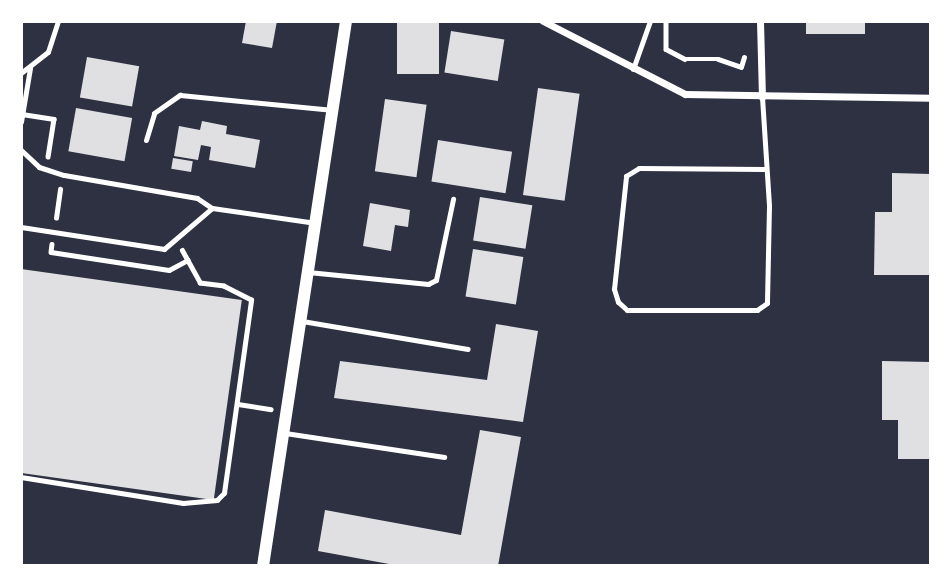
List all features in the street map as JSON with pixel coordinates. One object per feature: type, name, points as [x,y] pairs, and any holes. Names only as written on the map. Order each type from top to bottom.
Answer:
[{"type":"street","points":[[263,566],[346,21]]},
{"type":"street","points":[[544,21],[685,94],[931,98]]},
{"type":"street","points":[[760,21],[762,97]]},
{"type":"lane","points":[[633,69],[650,21]]},
{"type":"lane","points":[[146,140],[154,113],[180,95],[333,110]]},
{"type":"lane","points":[[762,97],[764,169],[769,206],[766,303],[757,310],[627,310],[618,302],[614,289],[626,176],[639,168],[764,169]]},
{"type":"lane","points":[[21,150],[39,167],[53,172],[197,198],[212,208],[316,223]]},
{"type":"lane","points":[[308,272],[428,284],[436,279],[453,199]]},
{"type":"lane","points":[[21,226],[164,249],[212,208]]},
{"type":"lane","points":[[301,321],[468,349]]},
{"type":"lane","points":[[284,433],[444,457]]},
{"type":"path","points":[[21,72],[30,67],[52,45],[58,21]]},
{"type":"path","points":[[666,21],[666,49],[685,59],[718,59],[741,67],[744,52]]},
{"type":"path","points":[[21,122],[30,67]]},
{"type":"path","points":[[22,114],[54,119],[47,164],[61,182],[51,252],[169,270],[188,260]]},
{"type":"path","points":[[21,477],[183,503],[217,500],[226,490],[251,300],[225,286],[200,283],[175,241]]},
{"type":"path","points":[[238,404],[287,411]]},
{"type":"building","points":[[246,21],[277,21],[272,48],[242,43]]},
{"type":"building","points":[[397,21],[439,21],[439,74],[397,74]]},
{"type":"building","points":[[806,21],[865,21],[865,34],[806,34]]},
{"type":"building","points":[[451,31],[504,39],[498,81],[444,72]]},
{"type":"building","points":[[87,57],[139,66],[132,107],[80,97]]},
{"type":"building","points":[[538,88],[580,94],[565,201],[523,195]]},
{"type":"building","points":[[385,99],[427,105],[416,177],[375,171]]},
{"type":"building","points":[[76,108],[132,118],[124,161],[68,151]]},
{"type":"building","points":[[202,121],[227,126],[226,134],[260,140],[255,168],[209,160],[211,147],[201,145],[198,160],[174,156],[179,126],[200,130]]},
{"type":"building","points":[[438,140],[512,152],[506,193],[431,181]]},
{"type":"building","points":[[173,158],[193,161],[191,172],[171,169]]},
{"type":"building","points":[[892,173],[931,174],[931,275],[874,275],[875,212],[892,212]]},
{"type":"building","points":[[480,197],[532,205],[525,249],[473,240]]},
{"type":"building","points":[[370,203],[410,210],[408,227],[395,225],[391,251],[363,246]]},
{"type":"building","points":[[473,249],[523,257],[516,304],[465,296]]},
{"type":"building","points":[[21,269],[242,300],[214,500],[21,473]]},
{"type":"building","points":[[496,324],[538,331],[523,422],[334,398],[340,361],[487,380]]},
{"type":"building","points":[[882,361],[931,362],[931,459],[898,459],[898,420],[882,420]]},
{"type":"building","points":[[480,430],[521,437],[498,566],[400,566],[318,551],[325,510],[461,535]]}]
